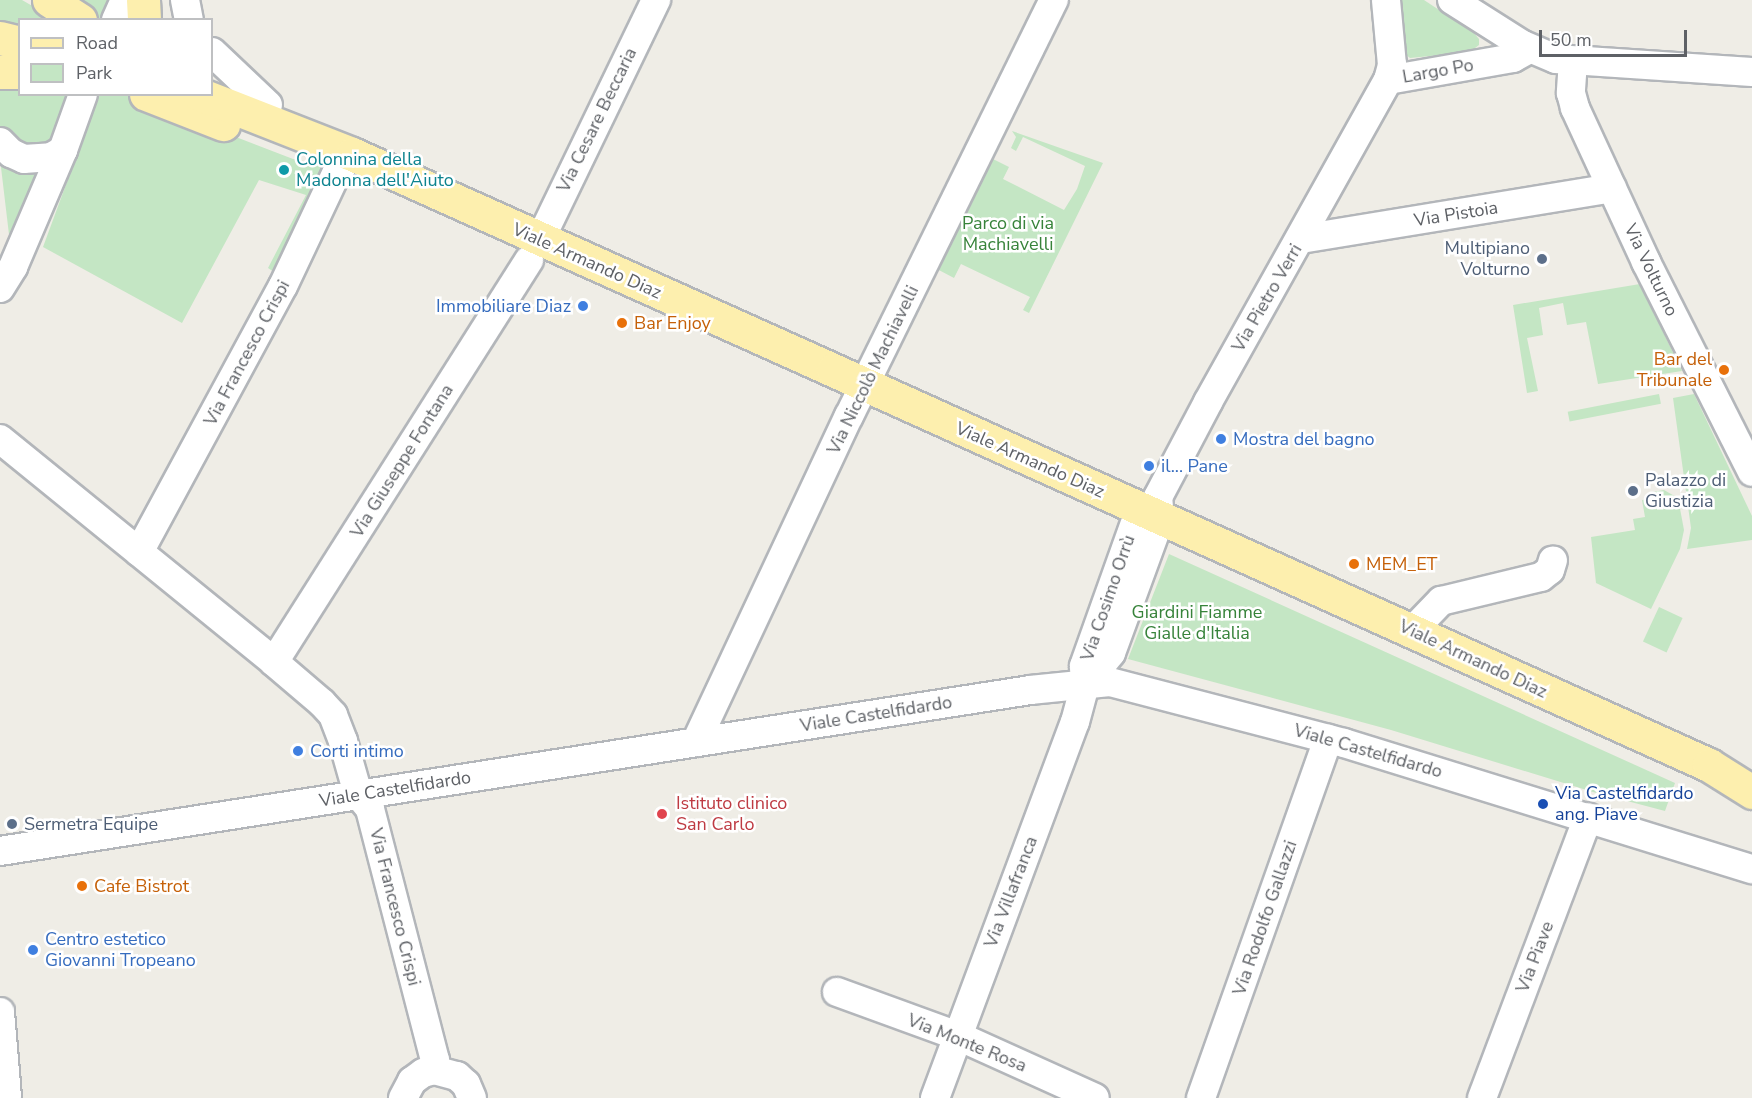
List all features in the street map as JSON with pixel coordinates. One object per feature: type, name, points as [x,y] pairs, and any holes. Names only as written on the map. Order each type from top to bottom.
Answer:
[{"type":"main road","points":[[49,0],[77,18]]},
{"type":"main road","points":[[143,0],[144,18]]},
{"type":"main road","points":[[0,38],[18,42]]},
{"type":"main road","points":[[0,72],[18,72]]},
{"type":"main road","points":[[213,81],[268,105],[338,142],[352,154]]},
{"type":"main road","points":[[151,96],[266,140],[318,153],[352,154]]},
{"type":"main road","points":[[174,96],[266,140]]},
{"type":"main road","points":[[204,96],[352,154]]},
{"type":"main road","name":"Viale Armando Diaz","points":[[352,154],[531,255],[865,385],[1709,765],[1752,792]]},
{"type":"main road","name":"Viale Armando Diaz","points":[[1709,765],[1752,776]]},
{"type":"street","points":[[117,18],[125,0]]},
{"type":"street","points":[[185,0],[189,18]]},
{"type":"street","name":"Via Cesare Beccaria","points":[[531,255],[656,0]]},
{"type":"street","name":"Via Niccolò Machiavelli","points":[[696,742],[865,385],[1054,0]]},
{"type":"street","name":"Largo Po","points":[[1386,0],[1392,65],[1388,80],[1513,58],[1529,49]]},
{"type":"street","points":[[1452,0],[1529,49],[1549,57],[1573,61],[1752,72]]},
{"type":"street","points":[[213,53],[268,105]]},
{"type":"street","name":"Via Volturno","points":[[1573,61],[1573,100],[1646,262],[1752,472]]},
{"type":"street","name":"Via Pietro Verri","points":[[1150,514],[1208,402],[1388,80]]},
{"type":"street","points":[[0,288],[13,267],[63,150],[82,96]]},
{"type":"street","points":[[0,142],[11,153],[24,159],[51,157],[63,150]]},
{"type":"street","name":"Via Francesco Crispi","points":[[139,552],[284,286],[337,172],[352,154]]},
{"type":"street","name":"Via Pistoia","points":[[1301,239],[1612,188]]},
{"type":"street","name":"Via Giuseppe Fontana","points":[[274,662],[531,255]]},
{"type":"street","name":"Via Francesco Crispi","points":[[0,439],[274,662],[333,715],[358,794],[370,809],[435,1060],[434,1070]]},
{"type":"street","name":"Via Cosimo Orrù","points":[[1085,685],[1111,652],[1150,514]]},
{"type":"street","points":[[1412,631],[1441,601],[1541,577],[1550,570],[1553,560]]},
{"type":"street","name":"Viale Castelfidardo","points":[[0,851],[1030,690],[1110,682],[1329,739],[1746,864]]},
{"type":"street","name":"Via Villafranca","points":[[935,1098],[1069,738],[1085,685]]},
{"type":"street","name":"Via Rodolfo Gallazzi","points":[[1201,1098],[1329,739]]},
{"type":"street","name":"Via Piave","points":[[1482,1098],[1588,817]]},
{"type":"street","name":"Via Monte Rosa","points":[[837,993],[957,1036],[1095,1098]]},
{"type":"street","points":[[0,1012],[8,1098]]},
{"type":"street","points":[[403,1098],[412,1080],[423,1073],[434,1070],[457,1076],[466,1084],[472,1098]]},
{"type":"green space","points":[[0,0],[22,0],[53,18],[18,18],[18,32],[0,27]]},
{"type":"green space","points":[[63,0],[115,0],[108,18],[93,18]]},
{"type":"green space","points":[[1397,0],[1424,0],[1474,33],[1479,39],[1479,45],[1470,52],[1410,58],[1405,54]]},
{"type":"green space","points":[[18,83],[18,96],[76,96],[58,136],[31,154],[0,132],[0,84]]},
{"type":"green space","points":[[99,96],[130,96],[293,159],[331,166],[274,272],[268,268],[306,195],[259,180],[182,323],[43,247]]},
{"type":"green space","name":"Parco di via Machiavelli","points":[[1012,131],[1103,163],[1029,313],[1023,310],[1030,297],[961,264],[954,278],[935,268],[989,157],[1009,167],[1003,179],[1064,210],[1077,189],[1085,166],[1023,137],[1016,151],[1011,148],[1016,137]]},
{"type":"green space","points":[[0,159],[22,172],[37,174],[38,177],[10,243]]},
{"type":"green space","points":[[1640,284],[1682,371],[1598,384],[1586,322],[1567,325],[1563,303],[1539,308],[1543,335],[1527,338],[1538,391],[1527,393],[1513,305]]},
{"type":"green space","points":[[1659,394],[1661,404],[1570,422],[1568,412]]},
{"type":"green space","points":[[1694,394],[1752,516],[1752,540],[1687,549],[1691,528],[1673,398]]},
{"type":"green space","points":[[1664,490],[1678,498],[1684,530],[1680,549],[1651,609],[1596,583],[1591,537],[1635,530],[1633,519],[1645,517],[1642,500],[1649,499],[1648,493]]},
{"type":"green space","name":"Giardini Fiamme Gialle d'Italia","points":[[1169,554],[1675,783],[1665,811],[1593,792],[1391,730],[1128,659]]},
{"type":"green space","points":[[1659,607],[1683,618],[1667,652],[1643,641]]},
{"type":"place","name":"Colonnina della Madonna dell'Aiuto","points":[[284,170]]},
{"type":"place","name":"Multipiano Volturno","points":[[1542,259]]},
{"type":"place","name":"Immobiliare Diaz","points":[[583,306]]},
{"type":"place","name":"Bar Enjoy","points":[[622,323]]},
{"type":"place","name":"Bar del Tribunale","points":[[1724,370]]},
{"type":"place","name":"Mostra del bagno","points":[[1221,439]]},
{"type":"place","name":"il... Pane","points":[[1149,466]]},
{"type":"place","name":"Palazzo di Giustizia","points":[[1633,491]]},
{"type":"place","name":"MEM_ET","points":[[1354,564]]},
{"type":"place","name":"Corti intimo","points":[[298,751]]},
{"type":"place","name":"Via Castelfidardo ang. Piave","points":[[1543,804]]},
{"type":"place","name":"Istituto clinico San Carlo","points":[[662,814]]},
{"type":"place","name":"Sermetra Equipe","points":[[12,824]]},
{"type":"place","name":"Cafe Bistrot","points":[[82,886]]},
{"type":"place","name":"Centro estetico Giovanni Tropeano","points":[[33,950]]}]
